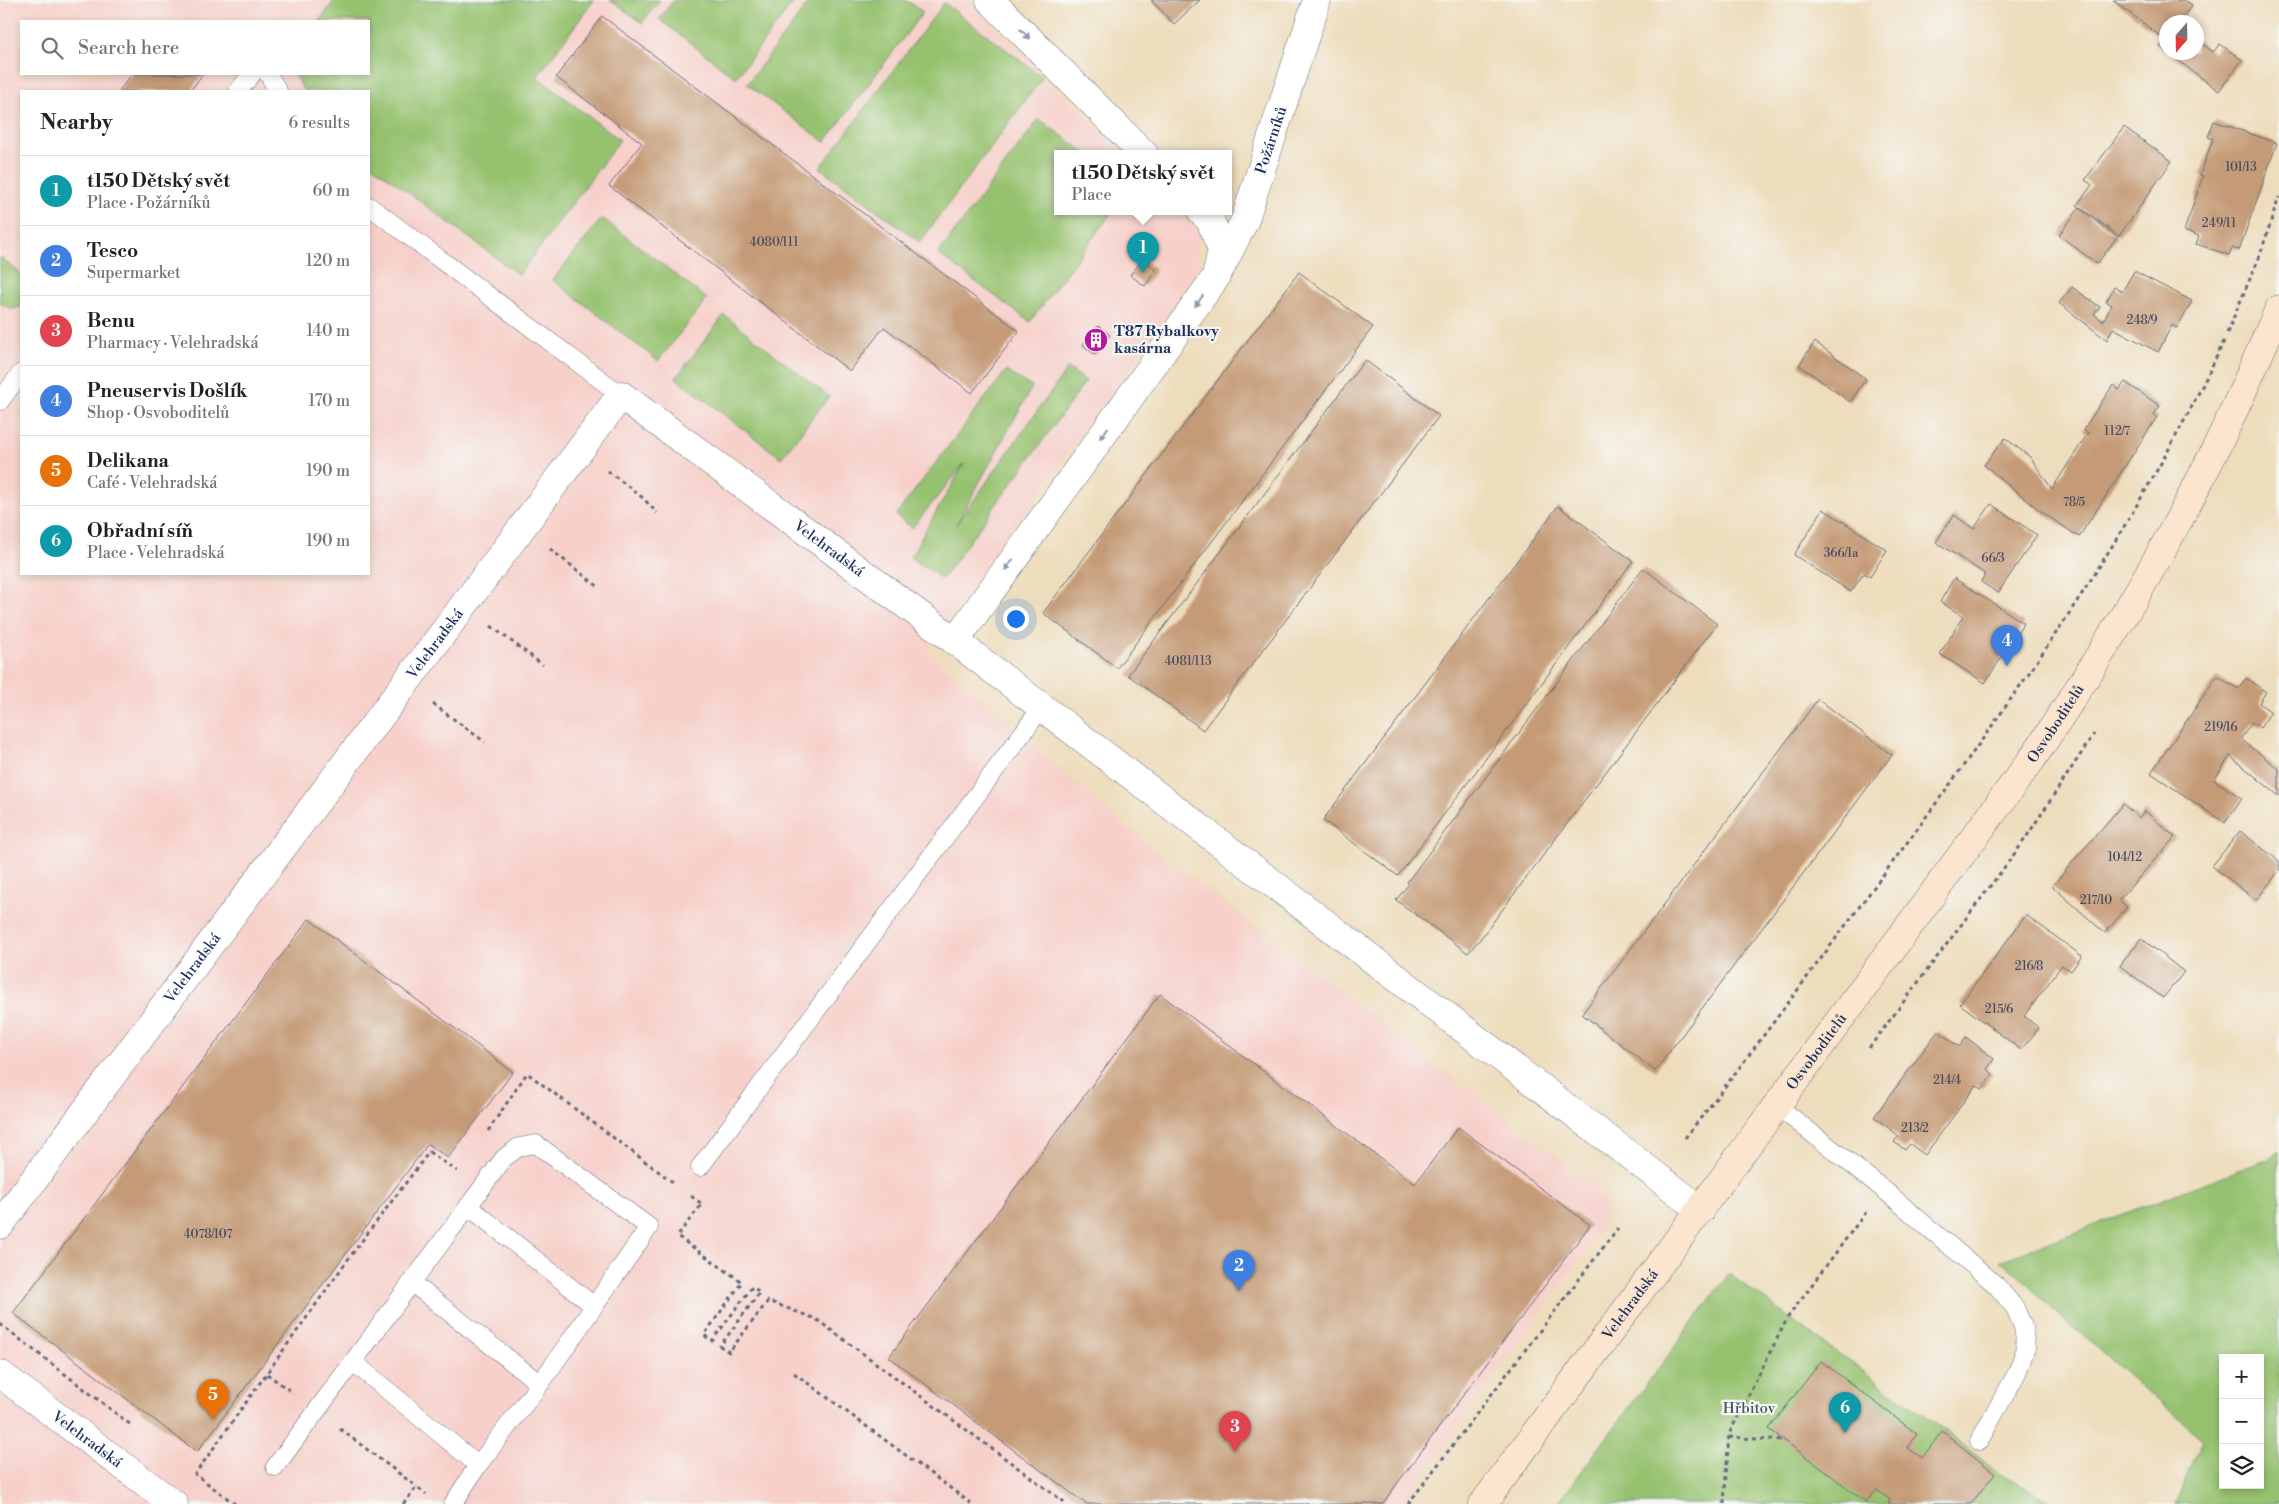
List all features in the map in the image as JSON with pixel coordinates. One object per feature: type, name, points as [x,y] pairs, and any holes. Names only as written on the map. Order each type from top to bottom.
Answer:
[{"type":"main road","name":"Osvoboditelů","points":[[1776,1105],[2032,759],[2067,707],[2146,579],[2191,497],[2228,423],[2279,309]]},
{"type":"main road","name":"Velehradská","points":[[1483,1504],[1701,1210],[1776,1105]]},
{"type":"street","points":[[990,0],[1140,150]]},
{"type":"street","name":"Požárníků","points":[[1216,277],[1244,222],[1317,0]]},
{"type":"street","points":[[955,641],[1216,277],[1222,250],[1210,220],[1205,215]]},
{"type":"street","name":"Velehradská","points":[[0,1225],[621,395],[955,641],[1701,1210]]},
{"type":"street","name":"Velehradská","points":[[0,1374],[174,1504]]},
{"type":"lane","points":[[239,90],[251,75]]},
{"type":"lane","points":[[269,75],[277,90]]},
{"type":"lane","points":[[370,207],[621,395]]},
{"type":"lane","points":[[0,401],[20,374]]},
{"type":"lane","points":[[700,1167],[1042,707]]},
{"type":"lane","points":[[1776,1105],[1883,1190],[1996,1285],[2014,1308],[2023,1327],[2026,1348],[2017,1373],[1979,1441]]},
{"type":"lane","points":[[275,1467],[504,1158],[519,1147],[536,1144],[649,1227],[540,1384],[478,1465],[453,1504]]},
{"type":"lane","points":[[468,1206],[594,1306]]},
{"type":"lane","points":[[412,1282],[540,1384]]},
{"type":"lane","points":[[352,1362],[478,1465]]},
{"type":"path","points":[[1685,1138],[1993,727],[2093,578],[2178,434],[2202,388],[2260,255],[2279,197]]},
{"type":"path","points":[[543,544],[600,588]]},
{"type":"path","points":[[486,622],[542,665]]},
{"type":"path","points":[[428,700],[485,742]]},
{"type":"path","points":[[486,1134],[527,1073],[679,1187]]},
{"type":"path","points":[[195,1474],[349,1258],[429,1152],[460,1173]]},
{"type":"path","points":[[1724,1504],[1729,1436],[1788,1317],[1883,1190]]},
{"type":"path","points":[[686,1192],[702,1204],[678,1236],[742,1282],[704,1335],[712,1341],[752,1287],[760,1292],[720,1346],[729,1352],[768,1301],[816,1319],[1067,1504]]},
{"type":"path","points":[[1408,1504],[1618,1228]]},
{"type":"path","points":[[0,1324],[133,1426]]},
{"type":"path","points":[[794,1372],[972,1504]]},
{"type":"path","points":[[1729,1436],[1785,1441]]},
{"type":"path","points":[[187,1468],[235,1504]]},
{"type":"path","points":[[403,1504],[417,1487],[431,1498]]},
{"type":"shaded area","points":[[0,0],[968,0],[1119,150],[1054,150],[1054,215],[1183,215],[1199,231],[1197,273],[927,650],[1128,829],[1594,1186],[1605,1203],[1605,1219],[1597,1237],[1402,1504],[0,1504]]},
{"type":"green space","points":[[335,0],[594,0],[537,77],[620,140],[519,275],[370,164],[370,90],[303,90],[295,75],[370,75],[370,20],[320,20]]},
{"type":"green space","points":[[610,0],[660,0],[642,23]]},
{"type":"green space","points":[[674,0],[795,0],[736,78],[659,19]]},
{"type":"green space","points":[[811,0],[906,0],[923,12],[825,142],[747,84]]},
{"type":"green space","points":[[944,3],[1043,77],[920,242],[820,168]]},
{"type":"green space","points":[[1039,119],[1082,150],[1054,150],[1054,215],[1110,215],[1030,322],[938,254]]},
{"type":"green space","points":[[602,218],[707,299],[658,361],[553,280]]},
{"type":"green space","points":[[0,257],[20,273],[20,307],[12,309],[0,303]]},
{"type":"green space","points":[[724,315],[829,397],[781,458],[676,378]]},
{"type":"green space","points":[[1068,368],[1086,381],[942,579],[910,557],[964,464],[912,528],[896,515],[1006,371],[1032,387],[956,525]]},
{"type":"green space","points":[[2279,1150],[2279,1504],[2175,1504],[2203,1439],[2052,1309],[2018,1274],[2000,1261],[2268,1159]]},
{"type":"green space","name":"Hřbitov","points":[[1729,1274],[1947,1432],[1999,1473],[2055,1504],[1557,1504]]},
{"type":"building","points":[[1151,0],[1200,0],[1174,24]]},
{"type":"building","points":[[2113,0],[2185,0],[2192,5],[2184,15],[2159,15],[2159,35]]},
{"type":"building","points":[[602,16],[1019,331],[972,393],[884,327],[850,371],[609,186],[642,143],[556,77]]},
{"type":"building","points":[[2220,44],[2242,60],[2219,91],[2178,60],[2204,60],[2204,45],[2213,52]]},
{"type":"building","points":[[131,75],[202,75],[191,90],[120,90]]},
{"type":"building","points":[[2214,121],[2277,143],[2239,250],[2232,248],[2229,255],[2196,244],[2199,236],[2184,231],[2203,176],[2200,175],[2213,139],[2208,137]]},
{"type":"building","points":[[2124,127],[2172,161],[2119,236],[2077,205],[2092,185],[2085,180]]},
{"type":"building","points":[[2079,208],[2117,237],[2097,264],[2059,235]]},
{"type":"building","points":[[1143,259],[1156,270],[1145,286],[1130,275]]},
{"type":"building","points":[[2134,271],[2192,301],[2177,328],[2172,325],[2158,352],[2113,328],[2107,340],[2059,303],[2072,287],[2100,307],[2094,314],[2103,321],[2112,305],[2106,302],[2114,287],[2122,292]]},
{"type":"building","points":[[1299,272],[1373,327],[1117,668],[1043,613]]},
{"type":"building","name":"T87 Rybalkovy kasárna","points":[[1098,326],[1110,335],[1095,355],[1083,345]]},
{"type":"building","points":[[1815,342],[1866,379],[1850,402],[1799,365]]},
{"type":"building","points":[[1365,360],[1439,416],[1203,730],[1128,675]]},
{"type":"building","points":[[2125,382],[2160,406],[2154,414],[2157,417],[2079,537],[2039,510],[1984,465],[2005,438],[2030,457],[2052,489],[2088,433],[2083,430],[2113,385],[2119,390]]},
{"type":"building","points":[[1991,504],[2037,535],[1998,593],[1981,582],[1985,574],[1936,542],[1954,515],[1974,529]]},
{"type":"building","points":[[1558,506],[1633,561],[1398,876],[1323,820]]},
{"type":"building","points":[[1823,509],[1887,550],[1870,577],[1864,573],[1851,592],[1794,555]]},
{"type":"building","points":[[1643,568],[1717,624],[1468,953],[1396,900],[1409,884],[1407,882]]},
{"type":"building","points":[[1954,578],[2024,623],[1985,683],[1940,654],[1963,616],[1940,602]]},
{"type":"building","points":[[2217,676],[2238,689],[2246,678],[2266,692],[2259,703],[2271,712],[2260,728],[2252,722],[2241,739],[2279,769],[2279,796],[2230,756],[2214,780],[2242,798],[2225,823],[2151,773]]},
{"type":"building","points":[[1818,699],[1892,755],[1655,1071],[1582,1014]]},
{"type":"building","points":[[2123,804],[2139,818],[2145,811],[2175,837],[2119,900],[2127,907],[2105,933],[2052,886]]},
{"type":"building","points":[[2240,831],[2279,861],[2279,871],[2256,900],[2212,866]]},
{"type":"building","points":[[2026,915],[2082,956],[2071,971],[2062,965],[2024,1016],[2039,1028],[2021,1050],[1960,1004]]},
{"type":"building","points":[[309,919],[513,1072],[448,1158],[428,1144],[197,1452],[13,1313]]},
{"type":"building","points":[[2141,938],[2184,972],[2163,998],[2120,966]]},
{"type":"building","points":[[1160,994],[1415,1184],[1458,1127],[1590,1225],[1382,1504],[1086,1504],[889,1357]]},
{"type":"building","points":[[1938,1031],[1959,1047],[1966,1037],[1994,1059],[1987,1069],[1993,1074],[1982,1089],[1976,1085],[1925,1155],[1910,1144],[1905,1150],[1894,1142],[1899,1136],[1874,1117]]},
{"type":"building","points":[[1821,1361],[1917,1434],[1908,1448],[1922,1458],[1942,1431],[1995,1473],[1971,1504],[1888,1504],[1890,1500],[1877,1490],[1866,1502],[1769,1429]]},
{"type":"place","name":"t150 Dětský svět","points":[[1143,273]]},
{"type":"place","name":"T87 Rybalkovy kasárna","points":[[1096,340]]},
{"type":"place","name":"Pneuservis Došlík","points":[[2007,666]]},
{"type":"place","name":"Tesco","points":[[1239,1291]]},
{"type":"place","name":"Delikana","points":[[213,1420]]},
{"type":"place","name":"Obřadní síň","points":[[1845,1433]]},
{"type":"place","name":"Benu","points":[[1235,1452]]}]
